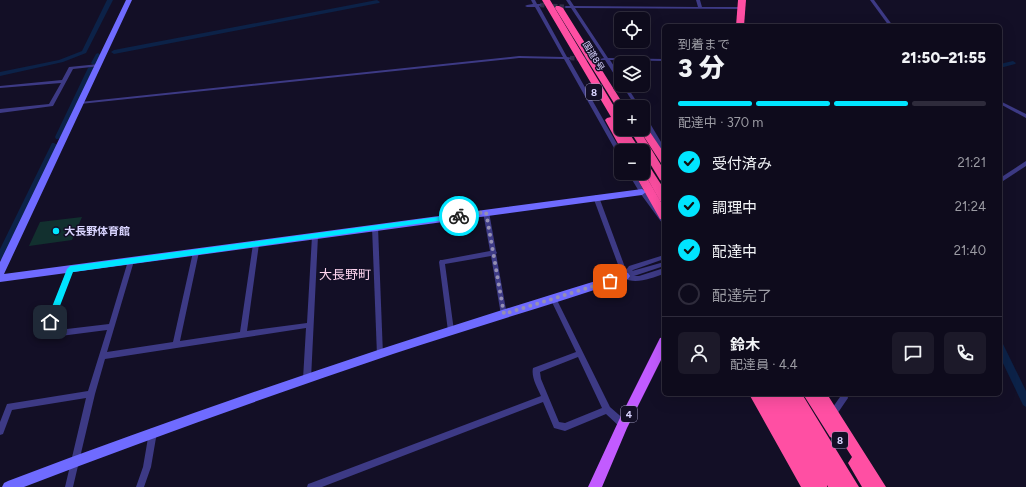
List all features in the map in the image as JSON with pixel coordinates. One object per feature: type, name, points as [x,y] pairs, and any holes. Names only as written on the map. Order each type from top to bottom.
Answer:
[{"type":"highway","name":"国道8号","points":[[554,0],[567,29],[614,113]]},
{"type":"highway","points":[[740,24],[742,0]]},
{"type":"highway","name":"国道8号","points":[[541,4],[567,29],[616,100]]},
{"type":"highway","name":"8","points":[[624,100],[589,49],[567,29],[563,37],[632,144]]},
{"type":"highway","points":[[648,136],[662,157]]},
{"type":"highway","name":"8","points":[[650,164],[662,176]]},
{"type":"highway","points":[[650,175],[662,195]]},
{"type":"highway","points":[[643,180],[662,213]]},
{"type":"highway","points":[[757,396],[809,487]]},
{"type":"highway","points":[[768,396],[820,487]]},
{"type":"highway","points":[[782,396],[836,487]]},
{"type":"highway","name":"8","points":[[796,396],[852,487]]},
{"type":"highway","name":"8","points":[[811,396],[870,487]]},
{"type":"highway","points":[[820,396],[879,487]]},
{"type":"main road","name":"4","points":[[595,487],[662,346]]},
{"type":"street","points":[[0,272],[129,0]]},
{"type":"street","points":[[533,0],[541,4],[615,144]]},
{"type":"street","points":[[568,0],[604,59],[614,72]]},
{"type":"street","points":[[698,0],[701,8]]},
{"type":"street","points":[[872,0],[890,24]]},
{"type":"street","points":[[528,6],[541,4]]},
{"type":"street","points":[[566,7],[742,8]]},
{"type":"street","points":[[80,103],[519,57],[569,58]]},
{"type":"street","points":[[604,59],[662,60]]},
{"type":"street","points":[[0,110],[51,105],[71,68],[99,65]]},
{"type":"street","points":[[0,87],[64,81]]},
{"type":"street","points":[[1002,103],[1026,116]]},
{"type":"street","points":[[650,128],[662,148]]},
{"type":"street","points":[[1002,180],[1026,163]]},
{"type":"street","points":[[635,180],[642,192],[662,218]]},
{"type":"street","points":[[0,278],[642,192]]},
{"type":"street","points":[[596,197],[625,276]]},
{"type":"street","points":[[486,212],[504,314]]},
{"type":"street","points":[[375,227],[380,355]]},
{"type":"street","points":[[307,379],[315,236]]},
{"type":"street","points":[[243,335],[256,244]]},
{"type":"street","points":[[176,345],[196,252]]},
{"type":"street","points":[[451,331],[442,262],[494,253]]},
{"type":"street","points":[[625,276],[631,268],[662,258]]},
{"type":"street","points":[[69,487],[91,394],[104,356],[131,261]]},
{"type":"street","points":[[8,487],[153,432],[307,379],[553,298],[662,265]]},
{"type":"street","points":[[70,269],[45,336],[112,327]]},
{"type":"street","points":[[625,276],[639,279],[662,272]]},
{"type":"street","points":[[553,298],[607,410],[624,424]]},
{"type":"street","points":[[104,356],[310,325]]},
{"type":"street","points":[[579,354],[536,370],[537,380],[545,398],[558,424],[565,427],[607,410]]},
{"type":"street","points":[[0,431],[10,406],[91,394]]},
{"type":"street","points":[[832,414],[844,398],[844,396]]},
{"type":"street","points":[[312,487],[545,398]]},
{"type":"street","points":[[140,487],[147,467],[153,432]]},
{"type":"green space","name":"大長野体育館","points":[[82,217],[72,240],[29,246],[40,222]]},
{"type":"waterway","points":[[0,74],[61,61],[84,52],[110,0]]},
{"type":"waterway","points":[[114,52],[377,2]]},
{"type":"waterway","points":[[94,63],[98,55]]},
{"type":"waterway","points":[[1002,66],[1013,63]]},
{"type":"waterway","points":[[58,137],[91,68]]},
{"type":"waterway","points":[[0,257],[54,145]]},
{"type":"waterway","points":[[1002,351],[1026,402]]},
{"type":"tunnel","points":[[540,5],[566,7]]},
{"type":"tunnel","points":[[570,58],[602,59]]},
{"type":"way so far","points":[[459,216],[486,212],[504,314],[610,281]]},
{"type":"place","name":"大長野体育館","points":[[56,231]]},
{"type":"district","name":"大長野町","points":[[345,274]]},
{"type":"route","points":[[50,322],[70,269],[459,216]]}]
